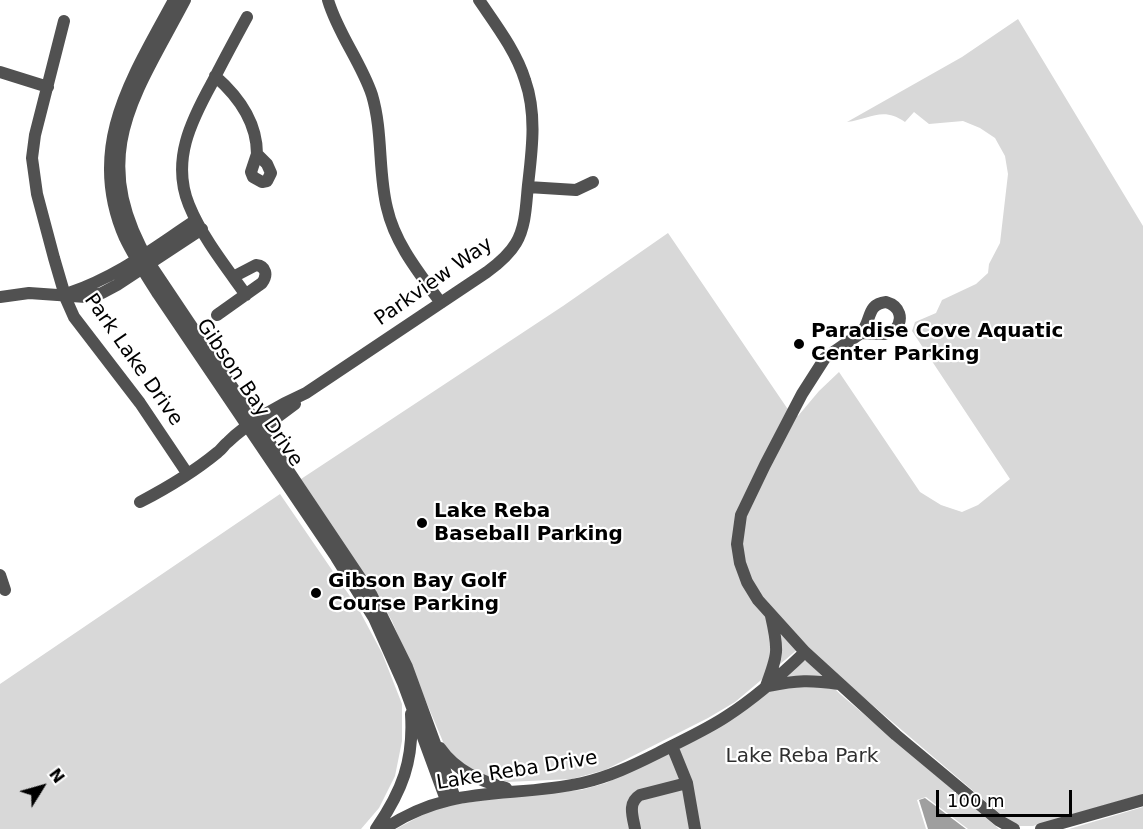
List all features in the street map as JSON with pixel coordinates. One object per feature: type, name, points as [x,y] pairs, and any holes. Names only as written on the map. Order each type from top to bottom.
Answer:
[{"type":"street","name":"Gibson Bay Drive","points":[[174,0],[127,91],[110,145],[111,191],[119,221],[378,616],[407,668],[434,739],[451,799]]},
{"type":"street","name":"Gibson Bay Drive","points":[[144,262],[122,197],[120,148],[133,98],[185,0]]},
{"type":"street","points":[[328,0],[337,26],[373,98],[384,194],[390,221],[402,246],[441,303]]},
{"type":"street","name":"Parkview Way","points":[[140,502],[220,451],[228,442],[285,413],[306,393],[487,272],[509,254],[521,233],[528,187],[533,131],[529,93],[515,56],[479,0]]},
{"type":"street","points":[[246,295],[199,225],[185,194],[182,159],[192,122],[247,17]]},
{"type":"street","name":"Park Lake Drive","points":[[64,21],[35,135],[33,170],[37,194],[65,294],[79,325],[141,403],[187,473]]},
{"type":"street","points":[[0,72],[48,87]]},
{"type":"street","points":[[215,76],[237,99],[248,116],[254,133],[257,154]]},
{"type":"street","points":[[528,187],[576,190],[593,182]]},
{"type":"street","points":[[0,297],[28,293],[86,297],[102,293],[117,285],[144,262],[199,225]]},
{"type":"street","points":[[217,315],[265,279],[265,271],[260,265],[252,266],[233,277]]},
{"type":"street","points":[[861,333],[825,358],[765,465],[741,515],[737,544],[740,563],[752,591],[770,615],[805,652],[839,684],[998,820],[1014,829]]},
{"type":"street","points":[[0,575],[5,590]]},
{"type":"street","points":[[765,687],[776,660],[778,644],[770,615]]},
{"type":"street","name":"Gibson Bay Drive","points":[[378,616],[390,651],[451,799]]},
{"type":"street","name":"Lake Reba Drive","points":[[384,829],[410,813],[451,799],[564,786],[618,772],[726,717],[805,652]]},
{"type":"street","points":[[765,687],[794,680],[839,684]]},
{"type":"street","points":[[376,829],[395,798],[408,762],[411,738],[410,701]]},
{"type":"street","points":[[434,739],[452,761],[470,775],[490,784],[516,790]]},
{"type":"street","points":[[672,746],[687,783],[695,829]]},
{"type":"street","points":[[635,829],[632,805],[634,799],[640,795],[687,783]]},
{"type":"street","points":[[1041,829],[1143,801]]},
{"type":"green space","name":"Lake Reba Park","points":[[1018,19],[1143,226],[1143,794],[1033,826],[1019,826],[1005,818],[804,644],[735,702],[605,770],[572,779],[507,782],[480,774],[456,759],[444,744],[392,621],[301,479],[563,306],[668,233],[787,408],[798,416],[839,372],[920,492],[941,505],[962,512],[978,505],[1010,479],[912,331],[915,322],[936,313],[942,300],[976,284],[988,273],[989,264],[1000,243],[1008,174],[1005,156],[995,138],[963,121],[929,124],[914,112],[905,122],[897,117],[883,114],[847,122],[962,57]]},
{"type":"green space","points":[[280,494],[358,608],[382,653],[402,704],[402,741],[395,776],[379,808],[361,829],[0,829],[0,684]]},
{"type":"green space","name":"Lake Reba Park","points":[[804,661],[807,661],[840,694],[999,829],[968,829],[926,797],[917,800],[926,829],[396,829],[428,812],[451,805],[520,795],[581,790],[606,783],[726,723]]},
{"type":"green space","points":[[1143,807],[1143,829],[1069,829]]},
{"type":"shaded area","points":[[925,798],[966,829],[928,829],[919,800]]},
{"type":"place","name":"Paradise Cove Aquatic Center Parking","points":[[799,344]]},
{"type":"place","name":"Lake Reba Baseball Parking","points":[[422,523]]},
{"type":"place","name":"Gibson Bay Golf Course Parking","points":[[316,593]]}]
